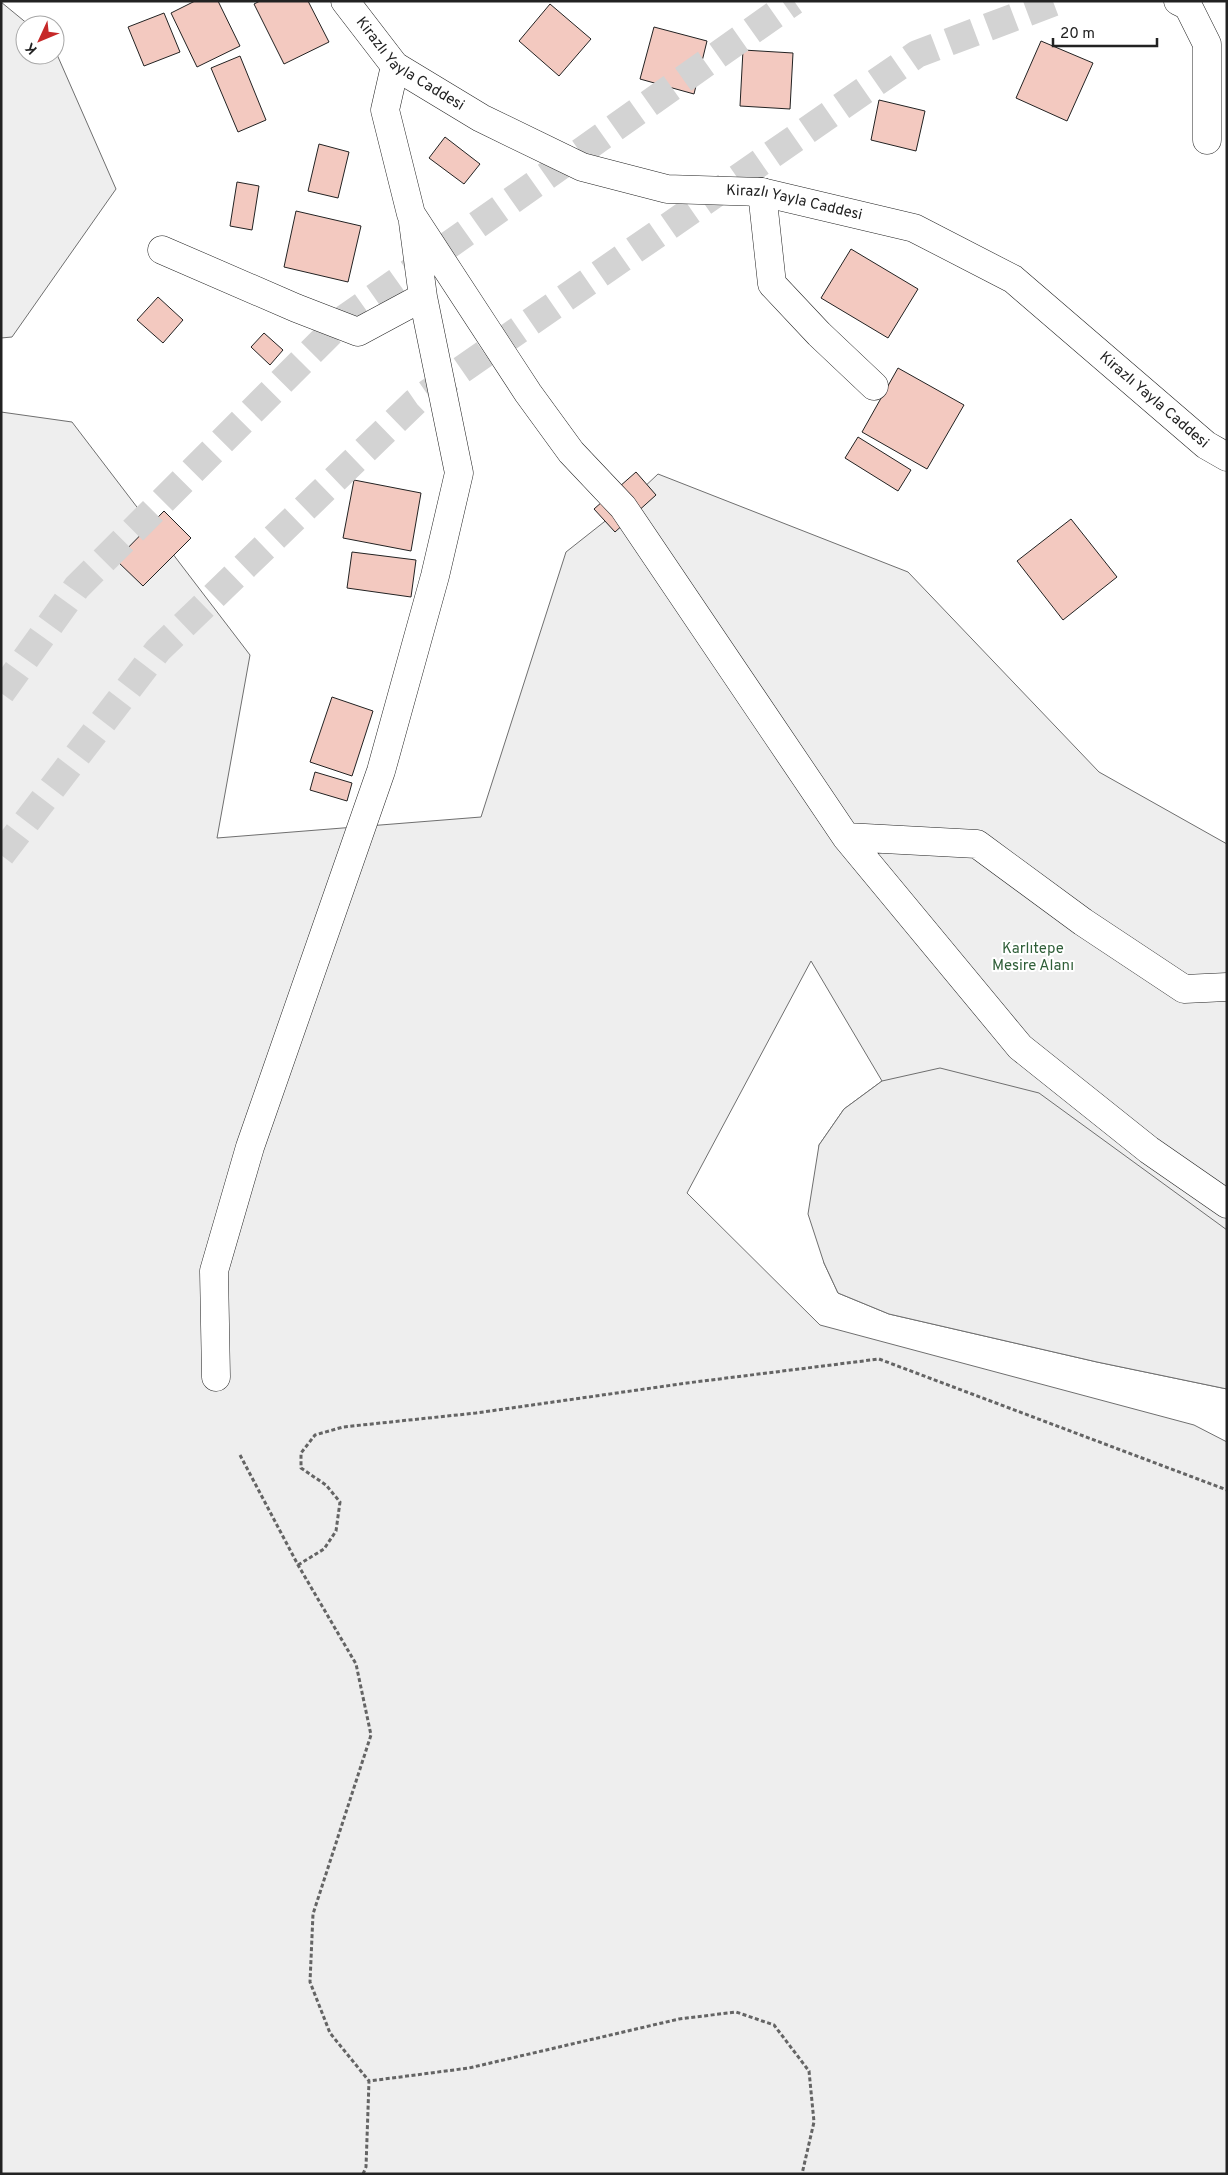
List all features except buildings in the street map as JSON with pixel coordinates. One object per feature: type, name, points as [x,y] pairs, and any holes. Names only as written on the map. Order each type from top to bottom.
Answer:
[{"type":"street","name":"Kirazlı Yayla Caddesi","points":[[345,1],[394,66],[481,118],[582,167],[667,190],[762,192],[914,228],[1013,279],[1206,445],[1227,457]]},
{"type":"street","points":[[1178,1],[1188,6],[1207,44],[1207,140]]},
{"type":"street","points":[[216,1377],[214,1271],[250,1147],[382,771],[435,576],[459,473],[423,297],[411,214],[385,110],[394,66]]},
{"type":"street","points":[[762,192],[772,284],[819,334],[874,386]]},
{"type":"street","points":[[411,214],[528,393],[571,452],[623,507],[846,837],[1020,1047],[1149,1150],[1227,1204]]},
{"type":"street","points":[[162,250],[296,308],[358,332],[423,297]]},
{"type":"street","points":[[846,837],[977,844],[1083,922],[1184,989],[1227,987]]},
{"type":"path","points":[[298,1565],[324,1549],[336,1531],[340,1502],[326,1485],[301,1468],[301,1454],[315,1435],[343,1428],[476,1413],[687,1383],[879,1359],[1227,1490]]},
{"type":"path","points":[[240,1455],[298,1565],[356,1664],[371,1735],[313,1914],[310,1982],[330,2033],[369,2080],[366,2167],[363,2174]]},
{"type":"path","points":[[369,2080],[469,2068],[679,2018],[736,2012],[774,2025],[809,2071],[814,2122],[802,2174]]},
{"type":"green space","points":[[1,2],[17,15],[15,15],[15,65],[62,65],[116,189],[12,337],[1,338]]},
{"type":"green space","name":"Karlıtepe Mesire Alanı","points":[[1,412],[72,422],[250,655],[217,838],[481,817],[566,552],[623,507],[658,474],[908,572],[1099,772],[1227,844],[1227,1389],[1097,1362],[889,1314],[838,1293],[824,1263],[819,1145],[844,1109],[882,1081],[811,961],[687,1193],[820,1325],[1194,1425],[1227,1442],[1227,2174],[1,2174]]},
{"type":"shaded area","points":[[940,1068],[1039,1093],[1227,1230],[1227,1389],[1097,1362],[889,1314],[838,1293],[824,1263],[808,1214],[819,1145],[844,1109],[882,1081]]},
{"type":"tunnel","points":[[1,693],[77,587],[344,319],[794,1]]},
{"type":"tunnel","points":[[1,855],[158,650],[415,402],[917,54],[1057,1]]}]
